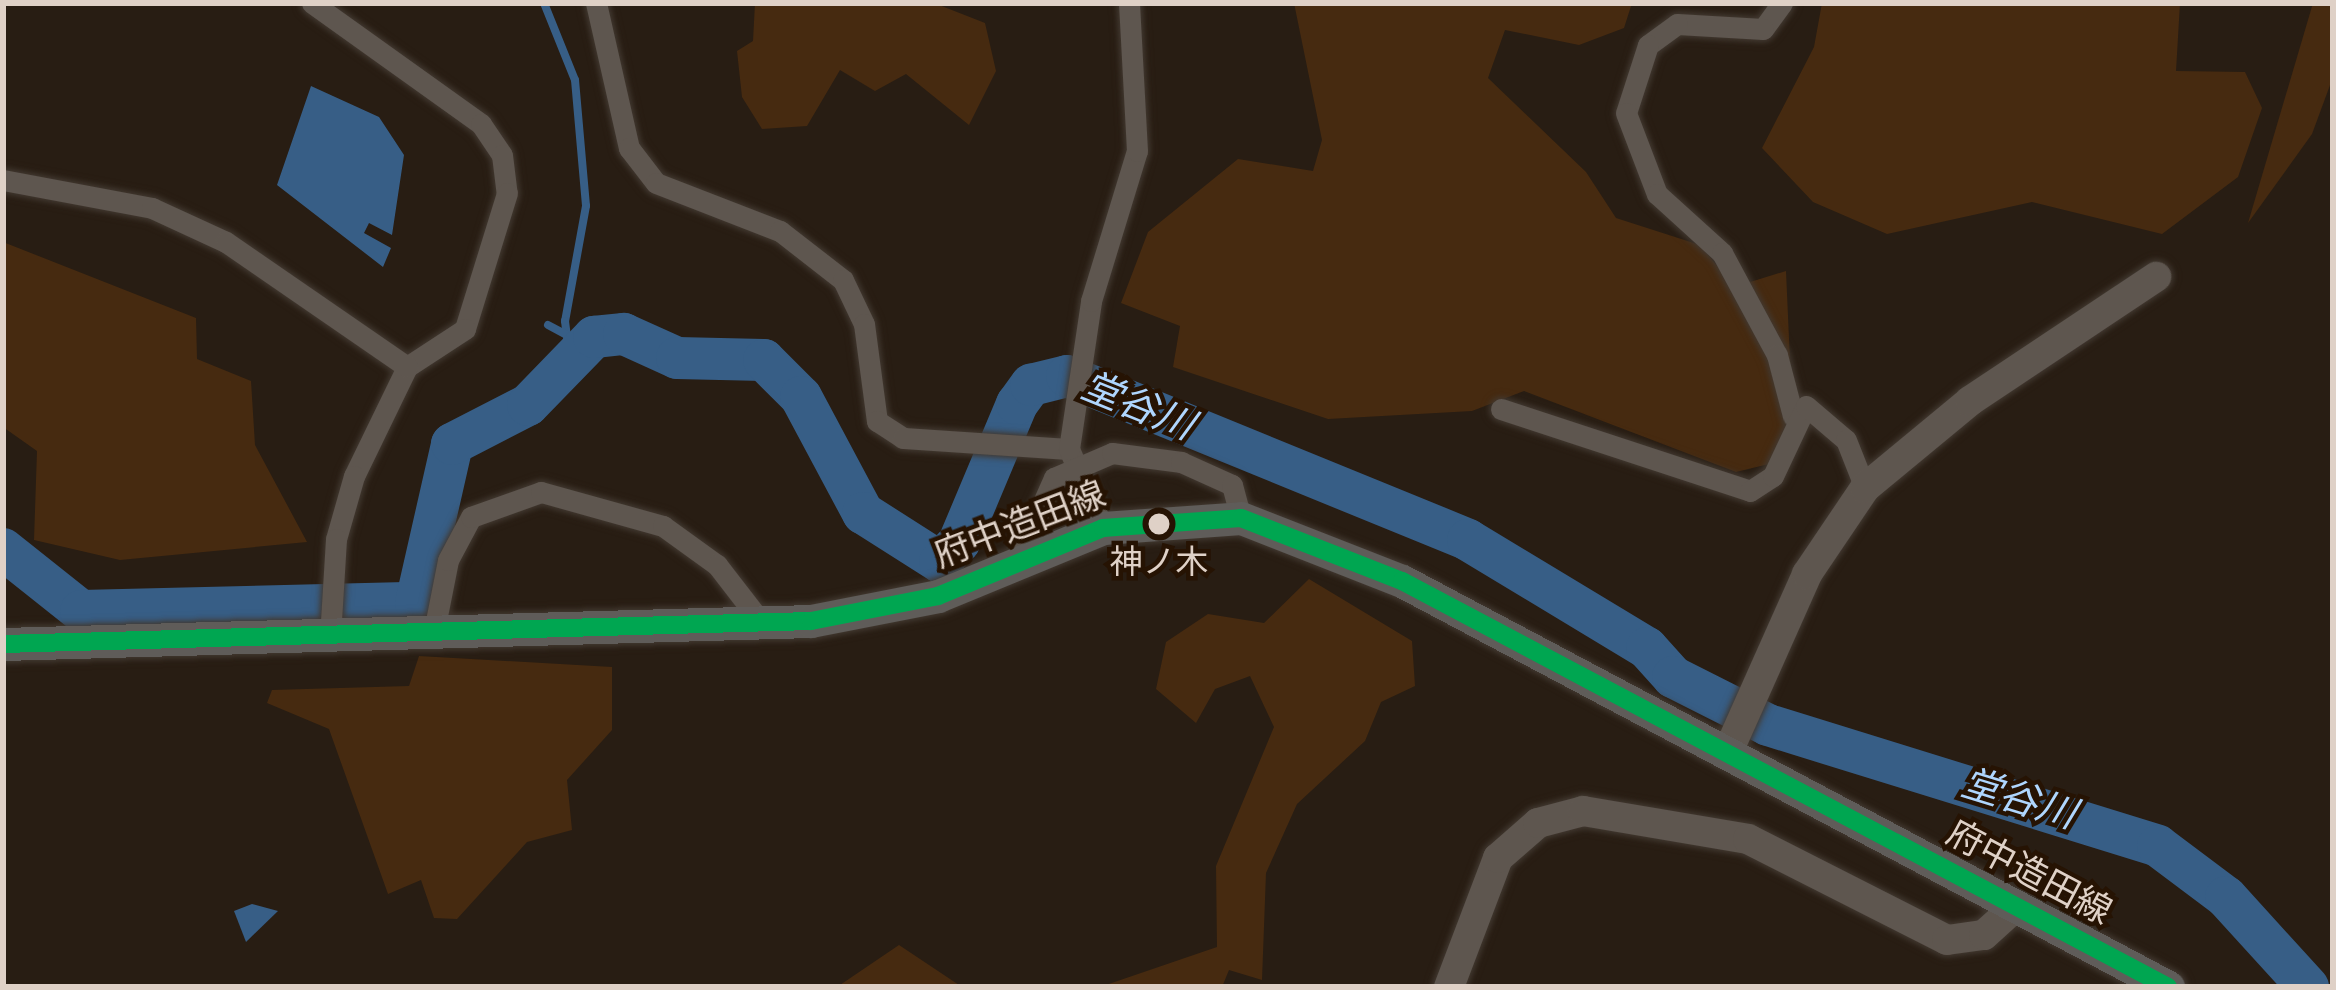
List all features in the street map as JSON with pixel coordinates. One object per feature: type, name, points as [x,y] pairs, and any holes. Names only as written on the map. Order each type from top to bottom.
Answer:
[{"type":"main road","name":"府中造田線","points":[[3,644],[331,626],[434,631],[761,622],[901,606],[1102,528],[1241,518],[1402,581],[1732,744],[2014,907],[2168,987]]},
{"type":"street","points":[[312,3],[481,124],[502,155],[507,193],[483,297],[465,329],[407,367],[354,476],[331,592],[331,626]]},
{"type":"street","points":[[596,3],[629,148],[656,183],[779,231],[843,280],[864,324],[877,421],[903,438],[1006,443],[1071,456],[1112,453],[1181,462],[1232,485],[1241,518]]},
{"type":"street","points":[[1102,528],[1071,456],[1083,361],[1137,151],[1129,3]]},
{"type":"street","points":[[1501,409],[1750,491],[1773,476],[1793,416],[1777,356],[1722,253],[1657,194],[1625,113],[1630,80],[1663,35],[1706,20],[1763,28],[1782,3]]},
{"type":"street","points":[[3,180],[152,208],[226,242],[407,367]]},
{"type":"street","points":[[1732,744],[1807,574],[1865,488],[1970,401],[2156,277]]},
{"type":"street","points":[[1793,416],[1806,406],[1827,414],[1865,488]]},
{"type":"street","points":[[1017,562],[1036,501],[1071,456]]},
{"type":"street","points":[[434,631],[448,560],[471,518],[541,492],[663,526],[718,565],[761,622]]},
{"type":"street","points":[[1449,987],[1498,858],[1538,823],[1582,811],[1748,839],[1946,940],[1984,935],[2014,907]]},
{"type":"shaded area","points":[[755,3],[934,3],[985,23],[996,71],[969,125],[906,74],[875,91],[840,70],[807,126],[762,129],[742,97],[737,51],[753,41]]},
{"type":"shaded area","points":[[1294,3],[1632,3],[1624,28],[1579,45],[1505,30],[1488,78],[1586,172],[1616,218],[1700,245],[1734,287],[1786,271],[1792,406],[1773,463],[1736,472],[1524,391],[1472,411],[1328,419],[1173,367],[1180,326],[1121,303],[1148,232],[1238,159],[1313,171],[1322,140]]},
{"type":"shaded area","points":[[1822,3],[2180,3],[2176,71],[2245,72],[2262,108],[2238,177],[2162,234],[2032,202],[1887,234],[1813,202],[1762,148],[1814,47]]},
{"type":"shaded area","points":[[2313,3],[2333,3],[2333,77],[2312,134],[2248,223]]},
{"type":"shaded area","points":[[3,242],[196,318],[197,359],[251,381],[255,445],[307,542],[120,560],[34,540],[37,451],[3,427]]},
{"type":"shaded area","points":[[1309,579],[1412,641],[1415,686],[1381,702],[1365,741],[1297,804],[1266,873],[1262,980],[1229,970],[1222,987],[1100,987],[1217,947],[1216,866],[1274,727],[1250,676],[1215,689],[1196,723],[1156,689],[1166,642],[1208,614],[1264,623]]},
{"type":"shaded area","points":[[419,656],[612,667],[612,730],[567,780],[572,830],[527,842],[457,919],[434,918],[421,880],[388,894],[329,729],[267,703],[272,690],[409,686]]},
{"type":"shaded area","points":[[899,945],[962,987],[836,987],[840,985]]},
{"type":"water","points":[[311,86],[379,117],[404,155],[392,235],[369,223],[364,233],[391,248],[383,267],[277,185]]},
{"type":"water","points":[[252,904],[278,911],[246,942],[234,911]]},
{"type":"waterway","points":[[544,3],[575,80],[586,206],[565,321],[570,359]]},
{"type":"waterway","points":[[548,325],[567,335]]},
{"type":"waterway","name":"堂谷川","points":[[3,549],[81,611],[416,603],[452,444],[528,405],[594,337],[624,334],[677,358],[764,360],[801,397],[863,513],[940,562],[959,542],[1017,404],[1031,385],[1067,376],[1468,540],[1647,648],[1673,677],[1768,725],[2158,846],[2226,897],[2308,987]]},
{"type":"transit line","points":[[3,644],[811,621],[938,596],[1103,528],[1241,518],[1402,581],[2168,987]]},
{"type":"place","name":"神ノ木","points":[[1159,524]]}]
